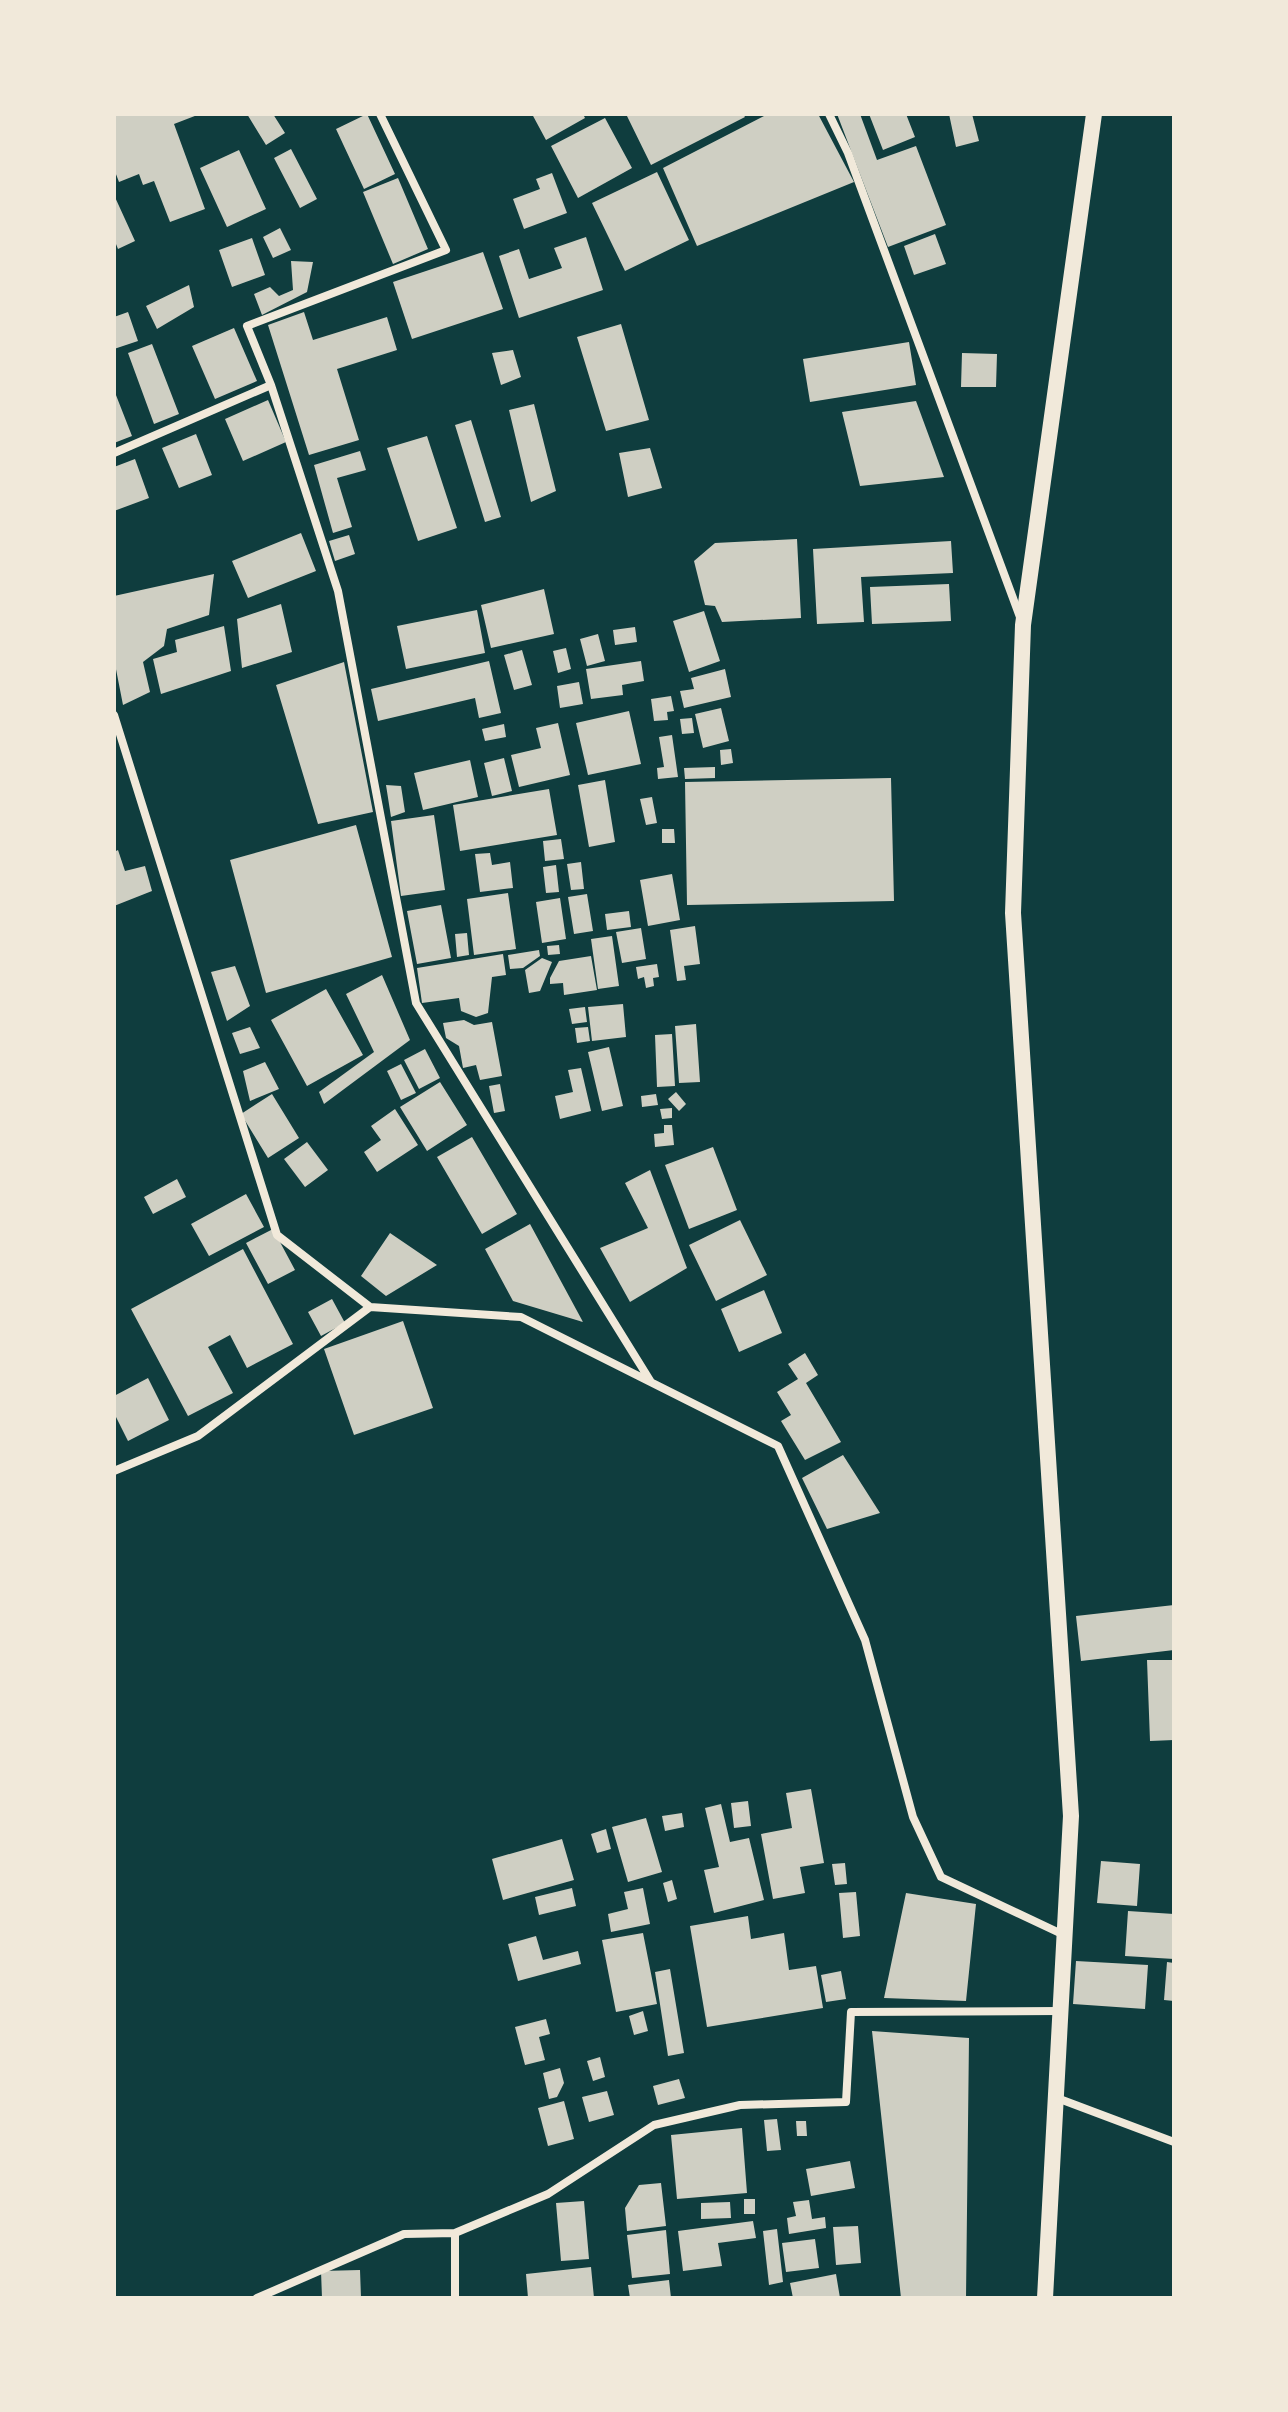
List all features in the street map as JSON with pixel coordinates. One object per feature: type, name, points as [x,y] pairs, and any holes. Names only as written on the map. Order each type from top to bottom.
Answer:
[{"type":"main road","points":[[1045,2298],[1071,1816],[1013,913],[1023,625],[1094,114]]},
{"type":"street","points":[[380,114],[446,250],[247,326],[271,385],[338,591],[416,1003],[651,1383]]},
{"type":"street","points":[[829,114],[848,153],[1023,625]]},
{"type":"street","points":[[114,453],[271,385]]},
{"type":"street","points":[[114,715],[277,1235],[370,1307],[521,1317],[778,1446],[865,1640],[913,1817],[941,1877],[1065,1935]]},
{"type":"street","points":[[114,1471],[198,1436],[370,1307]]},
{"type":"street","points":[[257,2298],[404,2234],[455,2233],[548,2194],[654,2125],[740,2105],[846,2102],[851,2012],[1061,2011]]},
{"type":"street","points":[[1056,2097],[1174,2142]]},
{"type":"street","points":[[455,2233],[455,2298]]},
{"type":"building","points":[[114,114],[200,114],[174,124],[205,209],[170,222],[154,181],[143,185],[139,174],[119,182],[114,169]]},
{"type":"building","points":[[247,114],[273,114],[285,133],[266,145]]},
{"type":"building","points":[[367,114],[395,174],[364,189],[336,129]]},
{"type":"building","points":[[532,114],[583,114],[585,118],[546,140]]},
{"type":"building","points":[[626,114],[743,114],[745,117],[651,165]]},
{"type":"building","points":[[768,114],[818,114],[854,182],[697,246],[663,168]]},
{"type":"building","points":[[837,114],[860,114],[877,160],[916,146],[946,225],[888,247]]},
{"type":"building","points":[[869,114],[906,114],[915,137],[883,150]]},
{"type":"building","points":[[949,114],[972,114],[979,141],[956,147]]},
{"type":"building","points":[[605,118],[632,168],[578,198],[551,146]]},
{"type":"building","points":[[291,149],[317,199],[300,208],[274,158]]},
{"type":"building","points":[[239,150],[266,209],[227,227],[200,168]]},
{"type":"building","points":[[657,172],[689,240],[625,271],[592,203]]},
{"type":"building","points":[[552,173],[567,213],[524,229],[513,199],[540,189],[536,179]]},
{"type":"building","points":[[398,178],[428,249],[393,264],[363,192]]},
{"type":"building","points":[[114,195],[135,241],[118,249],[114,239]]},
{"type":"building","points":[[280,228],[291,250],[273,258],[263,237]]},
{"type":"building","points":[[935,234],[946,264],[914,275],[904,246]]},
{"type":"building","points":[[586,237],[603,290],[519,318],[499,256],[519,249],[529,279],[562,268],[554,248]]},
{"type":"building","points":[[252,238],[265,275],[232,287],[219,250]]},
{"type":"building","points":[[483,252],[503,309],[412,339],[393,282]]},
{"type":"building","points":[[291,261],[313,262],[307,292],[262,315],[254,294],[270,287],[279,296],[293,290]]},
{"type":"building","points":[[189,285],[194,307],[157,329],[146,306]]},
{"type":"building","points":[[128,312],[138,341],[114,349],[114,317]]},
{"type":"building","points":[[304,312],[313,340],[387,317],[397,350],[337,369],[359,440],[309,455],[268,325]]},
{"type":"building","points":[[621,324],[649,420],[606,431],[577,337]]},
{"type":"building","points":[[234,328],[257,381],[215,399],[192,346]]},
{"type":"building","points":[[909,342],[916,385],[810,402],[803,359]]},
{"type":"building","points":[[152,344],[179,414],[154,424],[128,353]]},
{"type":"building","points":[[513,350],[521,377],[501,385],[492,353]]},
{"type":"building","points":[[962,353],[997,354],[996,387],[961,387]]},
{"type":"building","points":[[114,390],[132,436],[114,443]]},
{"type":"building","points":[[268,400],[286,442],[243,461],[225,419]]},
{"type":"building","points":[[916,401],[944,477],[860,486],[842,412]]},
{"type":"building","points":[[534,404],[556,491],[531,502],[509,410]]},
{"type":"building","points":[[471,420],[501,517],[485,522],[455,425]]},
{"type":"building","points":[[196,434],[212,475],[179,488],[162,448]]},
{"type":"building","points":[[427,436],[457,528],[418,541],[387,448]]},
{"type":"building","points":[[650,448],[662,488],[628,497],[619,453]]},
{"type":"building","points":[[360,451],[366,470],[337,478],[352,527],[333,533],[314,465]]},
{"type":"building","points":[[135,459],[149,498],[114,511],[114,467]]},
{"type":"building","points":[[301,533],[316,571],[248,598],[232,561]]},
{"type":"building","points":[[349,535],[355,554],[335,561],[329,541]]},
{"type":"building","points":[[797,539],[801,618],[722,622],[715,606],[705,605],[694,561],[715,543]]},
{"type":"building","points":[[951,541],[953,573],[861,577],[864,622],[817,624],[813,549]]},
{"type":"building","points":[[214,574],[209,615],[167,629],[164,646],[143,662],[150,692],[123,705],[114,659],[114,596]]},
{"type":"building","points":[[949,584],[951,621],[872,624],[870,587]]},
{"type":"building","points":[[544,589],[554,634],[491,648],[481,605]]},
{"type":"building","points":[[281,604],[292,652],[242,668],[237,619]]},
{"type":"building","points":[[477,610],[485,653],[406,669],[397,626]]},
{"type":"building","points":[[704,611],[720,661],[689,672],[673,621]]},
{"type":"building","points":[[224,626],[231,671],[161,694],[153,659],[177,652],[175,640]]},
{"type":"building","points":[[635,627],[637,642],[615,645],[613,630]]},
{"type":"building","points":[[598,634],[605,661],[587,666],[580,639]]},
{"type":"building","points":[[566,648],[571,669],[558,673],[553,651]]},
{"type":"building","points":[[522,650],[532,685],[514,690],[504,655]]},
{"type":"building","points":[[489,661],[501,713],[479,718],[475,698],[378,721],[371,689]]},
{"type":"building","points":[[641,661],[644,681],[622,685],[623,695],[591,699],[586,669]]},
{"type":"building","points":[[344,662],[373,812],[318,824],[276,685]]},
{"type":"building","points":[[725,669],[731,697],[684,708],[680,691],[694,689],[691,678]]},
{"type":"building","points":[[579,682],[583,704],[560,708],[557,686]]},
{"type":"building","points":[[671,696],[674,711],[667,712],[668,720],[654,721],[651,699]]},
{"type":"building","points":[[721,708],[729,741],[703,748],[695,714]]},
{"type":"building","points":[[629,711],[641,764],[588,775],[576,723]]},
{"type":"building","points":[[692,718],[694,733],[682,734],[680,719]]},
{"type":"building","points":[[558,723],[570,775],[519,787],[511,755],[541,748],[536,728]]},
{"type":"building","points":[[504,724],[506,737],[485,741],[482,729]]},
{"type":"building","points":[[672,735],[678,777],[658,779],[657,768],[664,767],[659,737]]},
{"type":"building","points":[[731,749],[733,763],[721,765],[720,750]]},
{"type":"building","points":[[504,758],[512,791],[492,796],[484,763]]},
{"type":"building","points":[[470,760],[478,797],[423,810],[414,773]]},
{"type":"building","points":[[715,767],[715,778],[685,779],[684,768]]},
{"type":"building","points":[[891,778],[894,901],[687,905],[685,782]]},
{"type":"building","points":[[605,780],[615,842],[589,847],[578,785]]},
{"type":"building","points":[[386,785],[401,786],[405,812],[391,817]]},
{"type":"building","points":[[549,789],[557,835],[460,851],[453,805]]},
{"type":"building","points":[[652,797],[657,823],[646,825],[640,799]]},
{"type":"building","points":[[434,815],[445,890],[401,896],[391,821]]},
{"type":"building","points":[[356,825],[392,957],[266,993],[230,860]]},
{"type":"building","points":[[662,829],[674,829],[675,843],[662,843]]},
{"type":"building","points":[[561,839],[564,859],[545,861],[543,841]]},
{"type":"building","points":[[118,850],[125,871],[145,866],[152,891],[114,906],[114,852]]},
{"type":"building","points":[[490,853],[492,865],[510,862],[513,888],[480,892],[475,854]]},
{"type":"building","points":[[581,862],[584,889],[571,890],[567,864]]},
{"type":"building","points":[[556,865],[559,892],[546,893],[543,867]]},
{"type":"building","points":[[672,874],[680,920],[648,926],[640,880]]},
{"type":"building","points":[[508,893],[516,949],[474,955],[467,899]]},
{"type":"building","points":[[587,894],[593,931],[574,934],[568,897]]},
{"type":"building","points":[[560,898],[566,939],[542,943],[536,902]]},
{"type":"building","points":[[441,905],[451,958],[417,964],[407,911]]},
{"type":"building","points":[[629,911],[631,927],[607,930],[605,914]]},
{"type":"building","points":[[695,926],[700,964],[684,966],[686,980],[677,981],[670,930]]},
{"type":"building","points":[[641,928],[646,959],[622,963],[616,932]]},
{"type":"building","points":[[467,933],[469,955],[457,957],[455,934]]},
{"type":"building","points":[[612,936],[619,986],[598,989],[591,939]]},
{"type":"building","points":[[559,945],[560,954],[548,955],[547,946]]},
{"type":"building","points":[[539,950],[540,956],[523,968],[510,969],[508,955]]},
{"type":"building","points":[[503,954],[506,975],[492,977],[488,1013],[476,1017],[461,1011],[459,998],[422,1003],[417,968]]},
{"type":"building","points":[[591,956],[597,990],[564,995],[563,983],[550,984],[559,961]]},
{"type":"building","points":[[542,958],[552,962],[540,991],[529,993],[525,970]]},
{"type":"building","points":[[657,964],[659,977],[653,978],[654,986],[646,988],[644,977],[638,979],[636,967]]},
{"type":"building","points":[[235,966],[250,1006],[227,1021],[211,972]]},
{"type":"building","points":[[382,975],[410,1040],[324,1104],[319,1092],[374,1052],[346,994]]},
{"type":"building","points":[[326,989],[363,1055],[307,1086],[271,1020]]},
{"type":"building","points":[[623,1004],[626,1037],[592,1041],[588,1007]]},
{"type":"building","points":[[585,1007],[587,1022],[572,1024],[569,1009]]},
{"type":"building","points":[[464,1020],[474,1025],[492,1022],[502,1076],[480,1080],[476,1065],[463,1068],[459,1046],[446,1038],[443,1023]]},
{"type":"building","points":[[696,1024],[700,1082],[679,1083],[675,1026]]},
{"type":"building","points":[[250,1027],[260,1048],[240,1054],[232,1033]]},
{"type":"building","points":[[588,1027],[590,1041],[577,1043],[575,1028]]},
{"type":"building","points":[[672,1034],[675,1086],[657,1087],[655,1035]]},
{"type":"building","points":[[609,1047],[623,1106],[602,1111],[588,1052]]},
{"type":"building","points":[[425,1049],[440,1078],[419,1089],[404,1060]]},
{"type":"building","points":[[265,1062],[279,1089],[250,1101],[243,1071]]},
{"type":"building","points":[[401,1064],[416,1093],[401,1100],[387,1071]]},
{"type":"building","points":[[581,1068],[591,1111],[560,1119],[555,1096],[573,1092],[568,1070]]},
{"type":"building","points":[[440,1082],[467,1125],[427,1151],[400,1107]]},
{"type":"building","points":[[500,1084],[505,1111],[494,1113],[489,1086]]},
{"type":"building","points":[[676,1092],[686,1104],[679,1111],[668,1099]]},
{"type":"building","points":[[272,1094],[299,1138],[268,1158],[241,1114]]},
{"type":"building","points":[[656,1094],[658,1105],[642,1107],[641,1096]]},
{"type":"building","points":[[672,1108],[672,1118],[662,1119],[660,1109]]},
{"type":"building","points":[[395,1109],[418,1145],[377,1172],[364,1152],[381,1140],[371,1126]]},
{"type":"building","points":[[664,1125],[672,1125],[674,1145],[655,1147],[654,1134],[664,1133]]},
{"type":"building","points":[[472,1137],[517,1214],[482,1234],[437,1157]]},
{"type":"building","points":[[307,1142],[328,1170],[305,1187],[284,1159]]},
{"type":"building","points":[[713,1147],[737,1210],[689,1229],[665,1165]]},
{"type":"building","points":[[650,1170],[687,1268],[630,1302],[600,1248],[648,1228],[625,1183]]},
{"type":"building","points":[[177,1179],[186,1197],[153,1214],[144,1197]]},
{"type":"building","points":[[246,1194],[264,1227],[209,1256],[191,1224]]},
{"type":"building","points":[[740,1220],[767,1275],[716,1301],[689,1245]]},
{"type":"building","points":[[530,1224],[583,1322],[513,1301],[485,1249]]},
{"type":"building","points":[[273,1229],[295,1270],[268,1284],[246,1243]]},
{"type":"building","points":[[390,1233],[437,1265],[386,1296],[361,1276]]},
{"type":"building","points":[[243,1249],[293,1344],[247,1368],[230,1335],[208,1347],[233,1393],[188,1416],[131,1309]]},
{"type":"building","points":[[764,1290],[782,1333],[739,1352],[721,1309]]},
{"type":"building","points":[[332,1299],[345,1323],[321,1336],[308,1312]]},
{"type":"building","points":[[403,1321],[433,1408],[354,1435],[324,1349]]},
{"type":"building","points":[[805,1353],[818,1375],[806,1383],[841,1442],[805,1460],[781,1421],[791,1415],[777,1392],[798,1379],[788,1364]]},
{"type":"building","points":[[148,1378],[169,1420],[128,1441],[114,1413],[114,1396]]},
{"type":"building","points":[[843,1455],[880,1513],[827,1529],[802,1478]]},
{"type":"building","points":[[1174,1605],[1174,1650],[1081,1661],[1076,1616]]},
{"type":"building","points":[[1147,1660],[1174,1660],[1174,1740],[1150,1741]]},
{"type":"building","points":[[811,1789],[824,1863],[800,1867],[805,1893],[773,1899],[761,1834],[792,1828],[786,1793]]},
{"type":"building","points":[[748,1801],[751,1826],[734,1828],[731,1803]]},
{"type":"building","points":[[721,1804],[730,1842],[749,1838],[764,1900],[714,1913],[704,1870],[719,1867],[705,1808]]},
{"type":"building","points":[[682,1813],[684,1827],[665,1831],[662,1816]]},
{"type":"building","points":[[646,1818],[662,1872],[628,1882],[612,1827]]},
{"type":"building","points":[[606,1829],[611,1849],[597,1853],[591,1834]]},
{"type":"building","points":[[562,1839],[574,1880],[503,1900],[492,1859]]},
{"type":"building","points":[[1101,1861],[1140,1864],[1137,1906],[1097,1903]]},
{"type":"building","points":[[845,1863],[847,1884],[835,1885],[832,1864]]},
{"type":"building","points":[[672,1880],[677,1899],[668,1902],[663,1883]]},
{"type":"building","points":[[572,1888],[576,1906],[539,1915],[535,1897]]},
{"type":"building","points":[[643,1888],[650,1924],[611,1932],[608,1914],[628,1909],[624,1892]]},
{"type":"building","points":[[856,1892],[860,1936],[843,1938],[839,1893]]},
{"type":"building","points":[[906,1893],[976,1904],[966,2001],[884,1998]]},
{"type":"building","points":[[1128,1911],[1174,1914],[1174,1959],[1125,1956]]},
{"type":"building","points":[[748,1916],[751,1939],[784,1933],[789,1970],[816,1966],[823,2008],[707,2027],[690,1926]]},
{"type":"building","points":[[643,1933],[657,2004],[616,2012],[602,1940]]},
{"type":"building","points":[[536,1936],[543,1960],[578,1951],[581,1964],[518,1981],[508,1944]]},
{"type":"building","points":[[1076,1961],[1148,1965],[1145,2009],[1073,2004]]},
{"type":"building","points":[[1167,1962],[1174,1963],[1174,2001],[1164,2000]]},
{"type":"building","points":[[670,1969],[684,2053],[668,2056],[655,1972]]},
{"type":"building","points":[[841,1971],[846,1999],[826,2002],[821,1975]]},
{"type":"building","points":[[643,2011],[648,2031],[634,2035],[629,2016]]},
{"type":"building","points":[[546,2019],[550,2034],[539,2037],[545,2060],[525,2065],[515,2027]]},
{"type":"building","points":[[872,2031],[969,2038],[966,2298],[901,2298]]},
{"type":"building","points":[[600,2057],[605,2077],[593,2081],[587,2061]]},
{"type":"building","points":[[560,2068],[564,2083],[557,2097],[549,2099],[543,2073]]},
{"type":"building","points":[[679,2079],[685,2098],[658,2105],[653,2086]]},
{"type":"building","points":[[607,2091],[614,2115],[589,2122],[582,2097]]},
{"type":"building","points":[[564,2101],[574,2139],[548,2146],[538,2108]]},
{"type":"building","points":[[777,2119],[781,2150],[767,2151],[764,2120]]},
{"type":"building","points":[[796,2121],[806,2121],[807,2136],[797,2136]]},
{"type":"building","points":[[742,2128],[747,2193],[677,2199],[671,2135]]},
{"type":"building","points":[[850,2161],[855,2188],[811,2196],[806,2169]]},
{"type":"building","points":[[661,2183],[666,2226],[627,2231],[625,2208],[639,2185]]},
{"type":"building","points":[[744,2199],[755,2199],[755,2214],[744,2214]]},
{"type":"building","points":[[809,2200],[812,2219],[825,2217],[826,2228],[789,2234],[787,2218],[796,2216],[793,2202]]},
{"type":"building","points":[[584,2201],[589,2259],[561,2261],[556,2203]]},
{"type":"building","points":[[730,2202],[731,2218],[701,2219],[701,2203]]},
{"type":"building","points":[[753,2221],[756,2238],[718,2243],[722,2266],[683,2271],[678,2231]]},
{"type":"building","points":[[858,2226],[861,2263],[836,2265],[833,2227]]},
{"type":"building","points":[[777,2229],[783,2282],[769,2285],[763,2231]]},
{"type":"building","points":[[666,2230],[670,2274],[632,2278],[627,2235]]},
{"type":"building","points":[[815,2239],[819,2268],[786,2272],[782,2243]]},
{"type":"building","points":[[591,2267],[594,2298],[528,2298],[526,2274]]},
{"type":"building","points":[[360,2270],[361,2298],[322,2298],[321,2271]]},
{"type":"building","points":[[836,2274],[840,2298],[793,2298],[790,2283]]},
{"type":"building","points":[[669,2280],[671,2298],[630,2298],[628,2285]]}]
